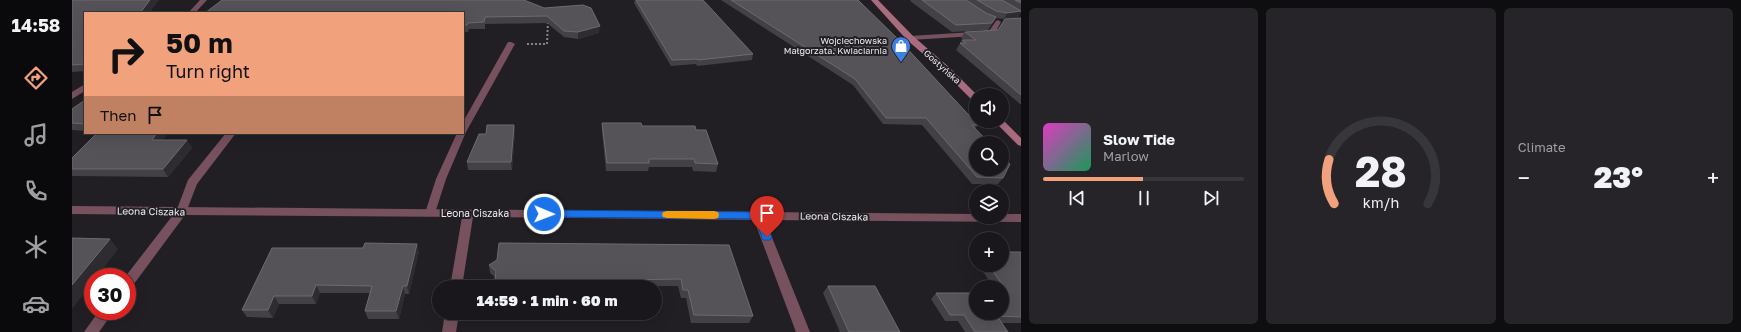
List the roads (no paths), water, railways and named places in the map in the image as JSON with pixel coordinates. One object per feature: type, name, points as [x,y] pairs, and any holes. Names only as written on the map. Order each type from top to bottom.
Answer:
[{"type":"main road","name":"Gostyńska","points":[[874,0],[910,38],[969,91]]},
{"type":"main road","points":[[1006,128],[1021,143]]},
{"type":"street","points":[[192,12],[204,0]]},
{"type":"street","points":[[910,38],[991,33],[998,21]]},
{"type":"street","points":[[464,128],[511,44]]},
{"type":"street","points":[[72,96],[84,88]]},
{"type":"street","points":[[136,272],[181,212],[192,183],[230,134]]},
{"type":"street","points":[[430,213],[441,179],[462,134]]},
{"type":"street","name":"Leona Ciszaka","points":[[72,210],[1021,218]]},
{"type":"street","points":[[457,280],[468,213]]},
{"type":"street","points":[[758,216],[803,332]]},
{"type":"street","points":[[91,332],[100,320]]},
{"type":"street","points":[[449,332],[451,320]]},
{"type":"place","name":"Wojciechowska Małgorzata. Kwiaciarnia","points":[[901,63]]}]
